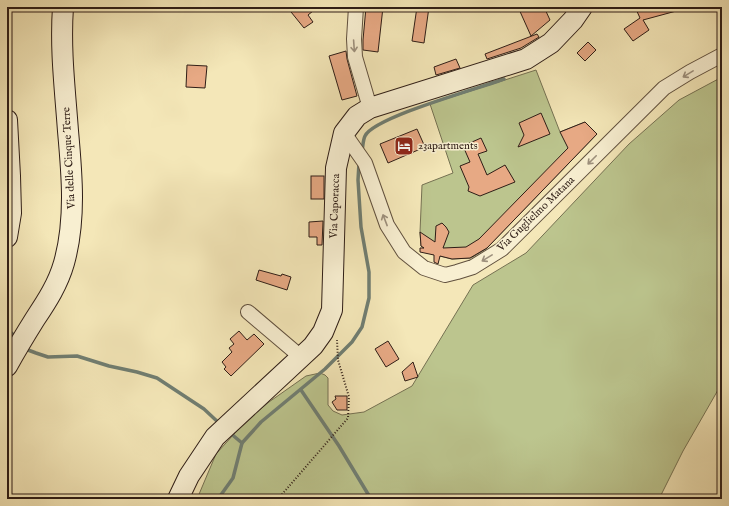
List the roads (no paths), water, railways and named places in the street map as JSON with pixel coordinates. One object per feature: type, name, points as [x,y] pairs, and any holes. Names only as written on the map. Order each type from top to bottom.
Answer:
[{"type":"street","name":"Via delle Cinque Terre","points":[[7,366],[51,296],[64,264],[69,238],[73,211],[72,173],[62,62],[63,7]]},
{"type":"street","points":[[356,7],[354,38],[355,58],[370,108]]},
{"type":"street","name":"Via Caporacca","points":[[178,499],[189,476],[215,437],[313,346],[323,332],[332,310],[336,168],[344,133],[357,116],[370,108],[526,59],[551,43],[573,20],[582,7]]},
{"type":"street","name":"Via Guglielmo Matana","points":[[344,133],[365,163],[387,225],[404,252],[424,268],[445,274],[473,267],[502,249],[664,88],[722,55]]},
{"type":"street","points":[[7,120],[10,206],[7,237]]},
{"type":"street","points":[[248,312],[301,357]]},
{"type":"waterway","points":[[362,151],[365,136],[373,128],[387,120],[429,104],[504,79]]},
{"type":"waterway","points":[[218,499],[233,478],[242,443],[261,422],[325,369],[352,342],[362,327],[369,298],[369,272],[361,227],[358,180],[359,163]]},
{"type":"waterway","points":[[7,329],[17,338]]},
{"type":"waterway","points":[[25,346],[28,350],[48,357],[77,356],[157,378],[204,409],[220,424]]},
{"type":"waterway","points":[[301,390],[339,446],[371,499]]},
{"type":"waterway","points":[[229,432],[242,443]]},
{"type":"place","name":"23apartments","points":[[404,146]]}]
